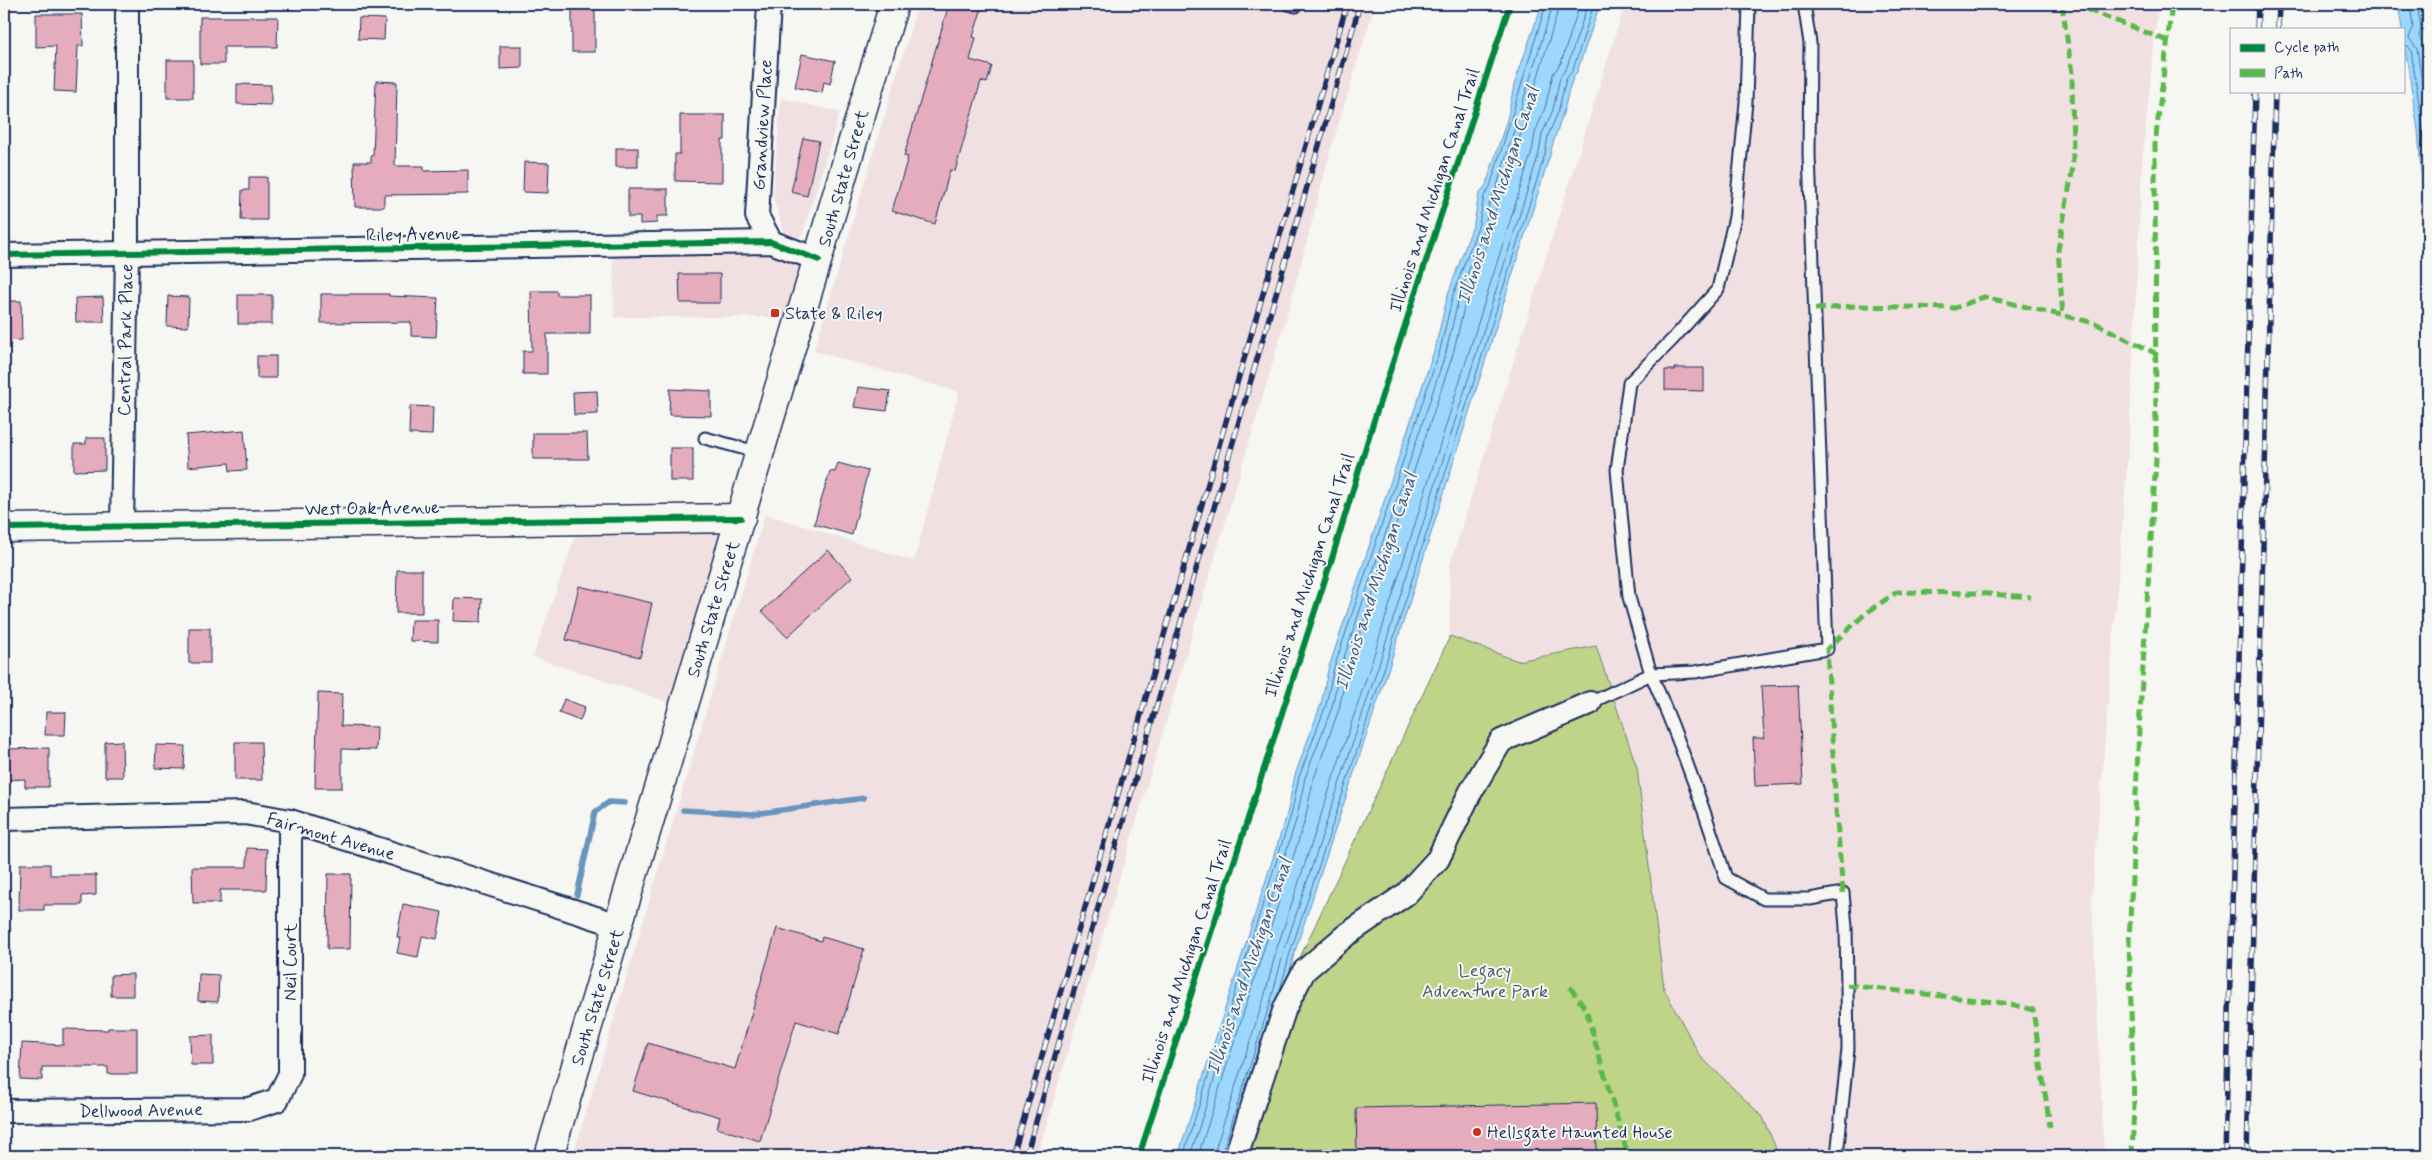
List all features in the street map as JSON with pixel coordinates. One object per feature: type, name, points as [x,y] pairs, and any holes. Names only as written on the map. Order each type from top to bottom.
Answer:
[{"type":"main road","name":"South State Street","points":[[549,1156],[819,260],[894,4]]},
{"type":"main road","name":"West Oak Avenue","points":[[4,528],[741,518]]},
{"type":"street","name":"Central Park Place","points":[[122,526],[127,254],[126,4]]},
{"type":"street","name":"Grandview Place","points":[[768,4],[758,216],[771,242]]},
{"type":"street","name":"Riley Avenue","points":[[4,255],[771,242],[819,260]]},
{"type":"street","points":[[1236,1156],[1286,1008],[1304,971],[1346,935],[1406,894],[1438,860],[1470,793],[1501,741],[1590,703]]},
{"type":"street","name":"Fairmont Avenue","points":[[4,820],[245,813],[290,820],[618,925]]},
{"type":"street","name":"Neil Court","points":[[277,1100],[290,1074],[290,820]]},
{"type":"street","name":"Dellwood Avenue","points":[[4,1111],[249,1108],[277,1100]]},
{"type":"lane","points":[[1590,703],[1651,674],[1695,672],[1827,649],[1809,154],[1810,43],[1804,4]]},
{"type":"lane","points":[[1749,8],[1746,102],[1735,218],[1718,289],[1672,340],[1629,383],[1617,470],[1629,596],[1651,674],[1684,751],[1726,878],[1764,899],[1810,899],[1843,893],[1846,927],[1848,1049],[1837,1156]]},
{"type":"lane","points":[[705,438],[760,453]]},
{"type":"shaded area","points":[[918,4],[1375,4],[1331,149],[1291,301],[1037,1156],[573,1156],[765,514],[914,561],[959,392],[814,351]]},
{"type":"shaded area","points":[[1625,4],[2158,4],[2142,165],[2129,443],[2092,898],[2104,1156],[1779,1156],[1763,1117],[1700,1056],[1664,989],[1637,768],[1596,646],[1518,661],[1450,636],[1450,565]]},
{"type":"shaded area","points":[[781,98],[840,112],[804,230],[800,237],[790,240],[786,239],[773,197]]},
{"type":"shaded area","points":[[769,246],[805,260],[788,317],[614,317],[613,250]]},
{"type":"shaded area","points":[[727,523],[671,703],[533,657],[579,525]]},
{"type":"green space","name":"Legacy Adventure Park","points":[[1450,636],[1518,661],[1596,646],[1637,768],[1664,989],[1700,1056],[1763,1117],[1779,1156],[1250,1156],[1288,1034],[1297,964]]},
{"type":"water","name":"Illinois and Michigan Canal","points":[[1542,4],[1600,4],[1570,87],[1389,667],[1294,954],[1282,1003],[1231,1156],[1178,1156],[1287,814],[1295,775],[1321,704],[1328,670],[1435,348],[1448,294],[1474,223],[1479,194],[1486,185],[1508,116],[1514,85]]},
{"type":"water","points":[[2398,4],[2428,4],[2428,272],[2418,130],[2404,42],[2404,28],[2402,28]]},
{"type":"building","points":[[949,4],[983,4],[973,37],[976,38],[970,60],[992,66],[987,83],[981,81],[955,171],[950,170],[935,224],[892,211],[908,157],[904,156]]},
{"type":"building","points":[[572,8],[595,8],[595,52],[572,52]]},
{"type":"building","points":[[36,14],[82,14],[83,46],[78,46],[76,92],[54,91],[56,46],[36,47]]},
{"type":"building","points":[[200,17],[278,17],[277,47],[224,47],[224,64],[200,64]]},
{"type":"building","points":[[359,18],[385,19],[384,40],[358,39]]},
{"type":"building","points":[[500,46],[522,46],[522,68],[500,69]]},
{"type":"building","points":[[802,54],[835,61],[830,84],[824,82],[822,93],[795,87]]},
{"type":"building","points":[[167,60],[193,60],[193,98],[167,98]]},
{"type":"building","points":[[376,81],[397,82],[395,166],[424,166],[424,171],[468,170],[468,194],[384,195],[384,207],[355,207],[354,162],[371,162],[371,156],[373,156]]},
{"type":"building","points":[[237,84],[271,85],[271,105],[237,104]]},
{"type":"building","points":[[680,115],[725,115],[725,140],[722,140],[722,182],[675,181],[675,154],[680,154]]},
{"type":"building","points":[[803,138],[819,141],[807,196],[791,192]]},
{"type":"building","points":[[616,148],[638,148],[638,167],[616,167]]},
{"type":"building","points":[[524,162],[549,163],[548,193],[523,192]]},
{"type":"building","points":[[249,177],[267,177],[267,220],[241,220],[242,190],[249,190]]},
{"type":"building","points":[[628,189],[668,189],[668,216],[657,216],[657,223],[640,224],[640,217],[628,217]]},
{"type":"building","points":[[679,274],[720,274],[720,303],[680,303]]},
{"type":"building","points":[[531,291],[557,291],[557,295],[590,295],[590,334],[547,334],[547,374],[523,374],[523,351],[532,351]]},
{"type":"building","points":[[321,294],[389,294],[389,296],[438,298],[436,337],[411,336],[411,322],[321,323]]},
{"type":"building","points":[[238,295],[272,295],[272,324],[238,324]]},
{"type":"building","points":[[168,296],[189,297],[188,327],[167,326]]},
{"type":"building","points":[[103,297],[104,322],[76,322],[75,298]]},
{"type":"building","points":[[4,301],[21,301],[22,340],[4,341]]},
{"type":"building","points":[[257,356],[276,356],[276,378],[257,378]]},
{"type":"building","points":[[1674,368],[1704,368],[1704,391],[1665,390],[1665,370],[1675,370]]},
{"type":"building","points":[[858,387],[890,391],[887,411],[854,407]]},
{"type":"building","points":[[670,389],[711,391],[711,416],[669,415]]},
{"type":"building","points":[[597,391],[598,414],[574,415],[573,392]]},
{"type":"building","points":[[410,406],[433,407],[432,435],[409,434]]},
{"type":"building","points":[[244,430],[247,470],[230,471],[229,463],[188,467],[186,435]]},
{"type":"building","points":[[533,433],[587,433],[588,459],[533,459]]},
{"type":"building","points":[[86,438],[105,438],[105,470],[74,471],[74,444],[86,444]]},
{"type":"building","points":[[670,448],[693,448],[693,481],[670,481]]},
{"type":"building","points":[[838,463],[868,471],[852,535],[814,524],[830,471],[835,472]]},
{"type":"building","points":[[828,550],[852,577],[787,637],[762,611]]},
{"type":"building","points":[[397,570],[422,570],[422,613],[396,613]]},
{"type":"building","points":[[579,586],[652,603],[640,657],[566,640]]},
{"type":"building","points":[[454,598],[482,599],[481,622],[453,621]]},
{"type":"building","points":[[411,620],[438,620],[438,642],[410,641]]},
{"type":"building","points":[[189,628],[210,628],[210,663],[189,663]]},
{"type":"building","points":[[1798,685],[1803,784],[1755,786],[1753,738],[1764,738],[1761,686]]},
{"type":"building","points":[[318,693],[342,694],[341,726],[377,727],[376,750],[342,749],[342,788],[315,788]]},
{"type":"building","points":[[564,699],[585,707],[580,721],[559,713]]},
{"type":"building","points":[[46,712],[66,712],[65,735],[45,735]]},
{"type":"building","points":[[122,741],[123,777],[105,777],[105,742]]},
{"type":"building","points":[[235,742],[261,742],[262,780],[235,780]]},
{"type":"building","points":[[156,745],[185,746],[184,769],[155,768]]},
{"type":"building","points":[[49,748],[49,787],[25,787],[25,779],[4,780],[4,749]]},
{"type":"building","points":[[247,848],[267,849],[266,890],[220,890],[220,903],[193,903],[192,867],[247,867]]},
{"type":"building","points":[[20,864],[50,864],[50,875],[96,875],[96,895],[82,896],[82,905],[44,905],[44,910],[19,910]]},
{"type":"building","points":[[328,874],[351,874],[350,949],[327,949]]},
{"type":"building","points":[[403,904],[442,912],[437,939],[422,936],[418,957],[397,953],[400,938],[397,937]]},
{"type":"building","points":[[777,928],[821,941],[822,937],[864,949],[839,1034],[796,1021],[760,1141],[717,1128],[720,1117],[633,1091],[648,1043],[735,1069]]},
{"type":"building","points":[[133,974],[133,996],[111,996],[111,975]]},
{"type":"building","points":[[199,974],[219,975],[218,1002],[198,1001]]},
{"type":"building","points":[[108,1028],[137,1028],[137,1074],[108,1074],[108,1067],[42,1067],[42,1080],[20,1079],[22,1043],[63,1045],[63,1029],[108,1030]]},
{"type":"building","points":[[213,1035],[213,1065],[191,1065],[190,1036]]},
{"type":"building","name":"Hellsgate Haunted House","points":[[1596,1103],[1597,1156],[1357,1156],[1356,1108]]},
{"type":"waterway","points":[[683,810],[754,814],[864,798]]},
{"type":"waterway","points":[[577,895],[595,812],[609,802],[625,803]]},
{"type":"railway","points":[[1013,1156],[1347,4]]},
{"type":"railway","points":[[1026,1156],[1360,4]]},
{"type":"railway","points":[[2257,28],[2258,4]]},
{"type":"railway","points":[[2278,28],[2279,4]]},
{"type":"railway","points":[[2225,1156],[2255,92]]},
{"type":"railway","points":[[2247,1156],[2275,92]]},
{"type":"marked path","points":[[2062,4],[2072,73],[2073,167],[2058,250],[2063,317]]},
{"type":"marked path","points":[[2073,4],[2168,41]]},
{"type":"marked path","points":[[2132,1156],[2134,1104],[2129,943],[2139,729],[2156,459],[2155,144],[2172,4]]},
{"type":"marked path","points":[[1815,309],[1856,306],[1955,308],[1984,297],[2095,323],[2155,353]]},
{"type":"marked path","points":[[1843,893],[1827,649],[1866,613],[1897,592],[1974,593],[2031,597]]},
{"type":"marked path","points":[[1847,985],[2011,1004],[2033,1010],[2050,1127]]},
{"type":"marked path","points":[[1570,987],[1586,1010],[1628,1156]]},
{"type":"cycle path","name":"Illinois and Michigan Canal Trail","points":[[1139,1156],[1333,555],[1374,420],[1510,4]]},
{"type":"cycle path","points":[[4,255],[771,242],[819,260]]},
{"type":"cycle path","points":[[4,528],[741,518]]},
{"type":"place","name":"State & Riley","points":[[775,313]]},
{"type":"place","name":"Hellsgate Haunted House","points":[[1477,1132]]}]
